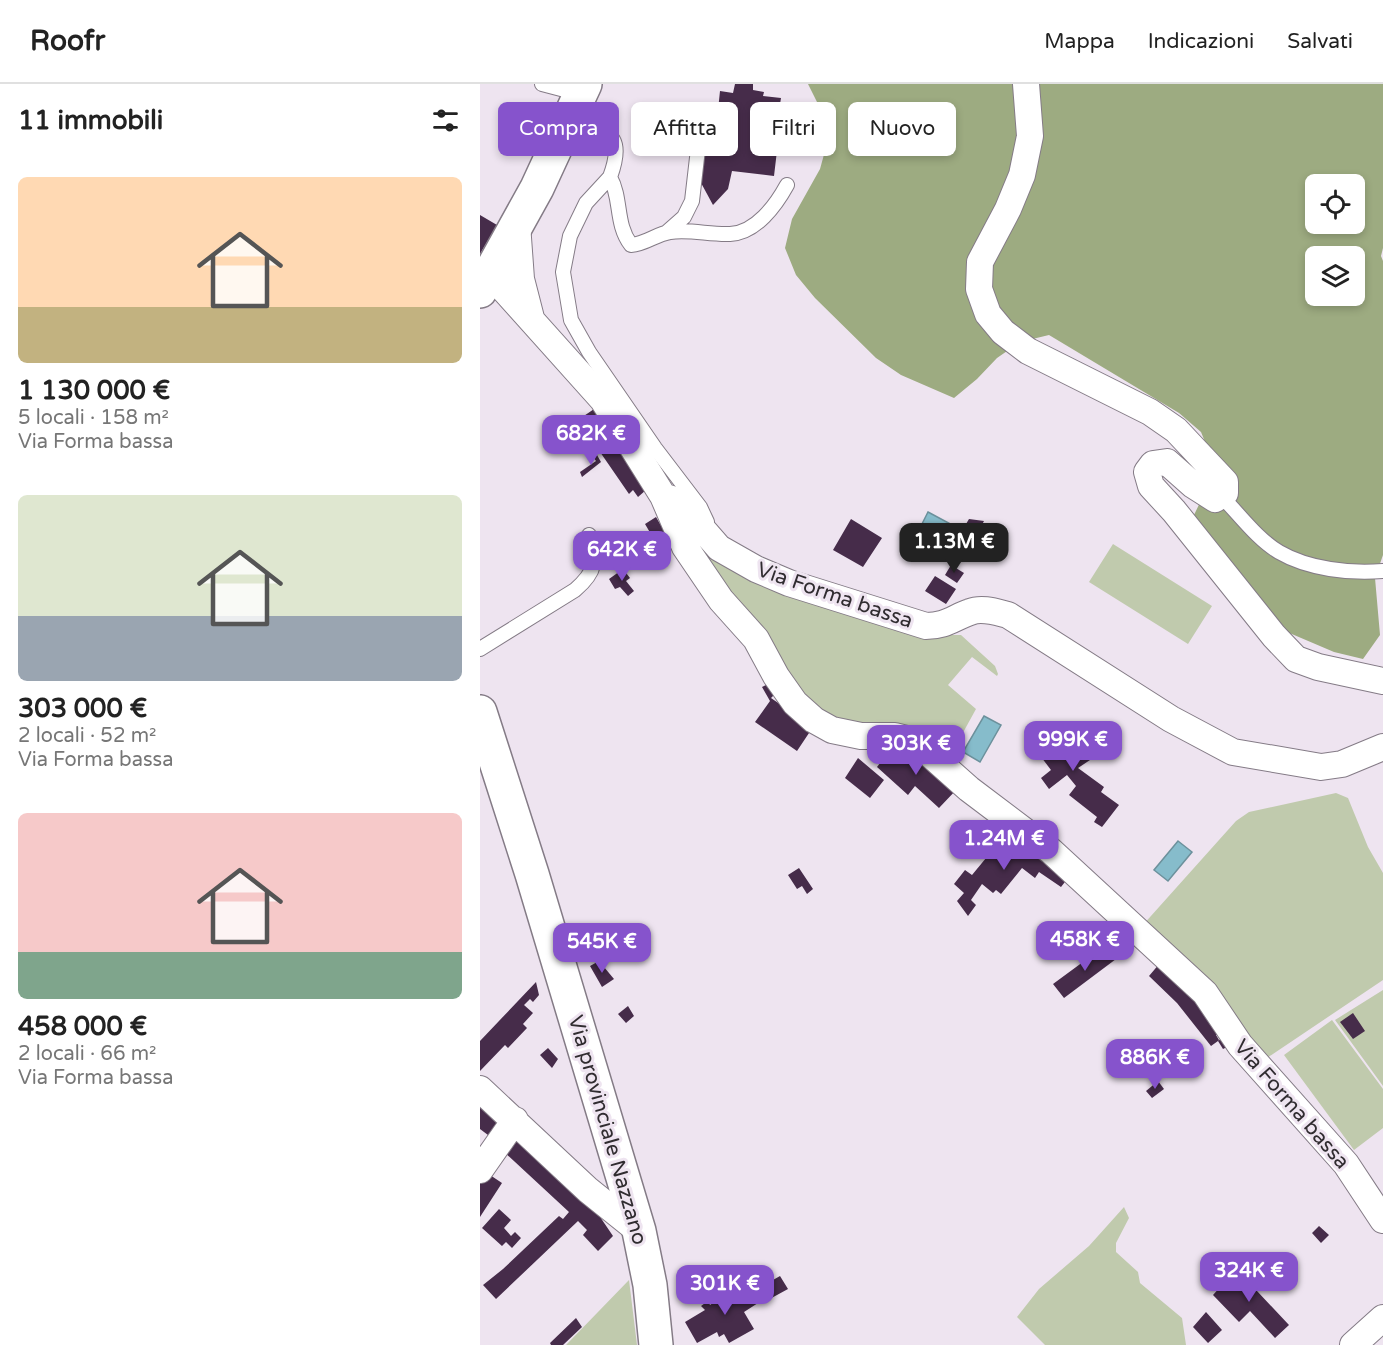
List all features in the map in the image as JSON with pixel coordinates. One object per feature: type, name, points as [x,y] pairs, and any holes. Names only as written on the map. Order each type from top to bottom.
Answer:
[{"type":"main road","points":[[485,283],[517,224],[579,98]]},
{"type":"main road","name":"Via provinciale Nazzano","points":[[480,712],[532,874],[639,1231],[660,1343]]},
{"type":"street","points":[[1026,84],[1030,136],[1022,175],[1008,209],[980,262],[979,289],[988,314],[1003,332],[1028,351],[1150,412],[1176,430],[1225,482],[1226,490],[1222,497],[1211,498],[1167,462],[1152,464],[1147,472],[1151,486],[1296,660],[1383,681]]},
{"type":"street","name":"Via Forma bassa","points":[[517,224],[521,279],[532,321]]},
{"type":"street","name":"Via Forma bassa","points":[[485,283],[532,321],[603,400],[663,496],[685,547],[722,600],[756,639],[776,676],[795,702],[814,720],[832,730],[861,736],[895,736],[915,741],[969,789],[1051,850],[1205,993],[1240,1045],[1346,1164],[1383,1220]]},
{"type":"street","name":"Via Forma bassa","points":[[663,496],[678,501],[718,548],[789,583],[918,624],[942,626],[972,611],[987,610],[1008,615],[1171,719],[1233,752],[1321,767],[1342,764],[1383,747]]},
{"type":"street","points":[[480,1089],[588,1190],[639,1231]]},
{"type":"street","points":[[480,1170],[515,1120]]},
{"type":"street","points":[[1353,1345],[1383,1318]]},
{"type":"lane","points":[[542,84],[579,98],[615,143],[617,158],[610,177],[586,203],[570,236],[563,272],[571,320],[589,352],[655,448],[700,507],[708,525],[707,536]]},
{"type":"lane","points":[[610,177],[615,187],[616,208],[623,235],[631,245],[643,244],[667,232],[684,217],[692,201],[697,156]]},
{"type":"lane","points":[[667,232],[732,234],[762,218],[777,205],[787,185]]},
{"type":"lane","points":[[1222,497],[1259,536],[1279,552],[1327,568],[1357,573],[1383,571]]},
{"type":"lane","points":[[480,649],[574,590],[587,579],[592,570],[594,556],[589,535]]},
{"type":"green space","points":[[808,84],[1383,84],[1383,248],[1381,256],[1383,261],[1383,555],[1375,578],[1380,635],[1363,659],[1334,652],[1280,629],[1208,541],[1194,515],[1207,488],[1212,459],[1201,432],[1179,413],[1049,335],[1020,342],[997,358],[954,398],[901,375],[876,358],[815,298],[796,275],[785,248],[792,219],[820,169],[824,156],[836,156],[836,102],[817,102]]},
{"type":"green space","points":[[1113,544],[1212,606],[1188,644],[1089,582]]},
{"type":"green space","points":[[706,552],[914,635],[961,635],[995,666],[998,674],[997,676],[972,657],[948,685],[976,709],[954,749],[915,730],[832,720],[795,689],[699,557]]},
{"type":"green space","points":[[1336,793],[1348,798],[1368,847],[1383,873],[1383,980],[1264,1060],[1142,926],[1236,821],[1249,812]]},
{"type":"green space","points":[[1383,990],[1383,1086],[1335,1020]]},
{"type":"green space","points":[[1332,1020],[1383,1089],[1383,1128],[1354,1150],[1284,1055]]},
{"type":"green space","points":[[1124,1207],[1129,1218],[1116,1243],[1116,1252],[1138,1272],[1140,1283],[1182,1318],[1186,1345],[1045,1345],[1017,1317],[1039,1289],[1089,1246]]},
{"type":"green space","points":[[629,1280],[637,1345],[566,1345]]},
{"type":"water","points":[[928,512],[958,528],[950,544],[920,528]]},
{"type":"water","points":[[984,716],[1001,725],[980,762],[963,752]]},
{"type":"water","points":[[1178,841],[1192,852],[1168,881],[1154,870]]},
{"type":"building","points":[[735,84],[753,84],[753,90],[764,92],[763,96],[781,98],[780,102],[750,102],[750,156],[776,156],[774,176],[732,171],[728,189],[713,205],[700,181],[704,156],[738,156],[738,102],[719,102],[720,91],[733,93]]},
{"type":"building","points":[[480,215],[497,225],[480,254]]},
{"type":"building","points":[[597,407],[646,490],[638,497],[633,490],[629,494],[578,420]]},
{"type":"building","points":[[597,455],[601,462],[582,477],[580,472],[596,461],[593,457]]},
{"type":"building","points":[[656,517],[663,529],[668,526],[675,548],[662,553],[645,524]]},
{"type":"building","points":[[851,519],[882,538],[863,567],[833,550]]},
{"type":"building","points":[[969,519],[984,521],[976,536],[963,529]]},
{"type":"building","points":[[951,565],[964,573],[957,583],[945,575]]},
{"type":"building","points":[[623,569],[630,578],[626,581],[634,591],[628,596],[620,587],[615,589],[609,579]]},
{"type":"building","points":[[935,576],[956,589],[946,604],[925,591]]},
{"type":"building","points":[[770,683],[775,694],[771,698],[813,727],[797,751],[755,722],[770,701],[762,687]]},
{"type":"building","points":[[1058,726],[1072,743],[1077,740],[1090,760],[1078,768],[1104,787],[1101,792],[1119,805],[1102,827],[1094,822],[1097,817],[1069,795],[1076,786],[1067,775],[1049,789],[1041,778],[1051,770],[1029,741],[1050,727],[1052,731]]},
{"type":"building","points":[[906,748],[957,789],[939,808],[915,786],[908,795],[877,767],[891,749]]},
{"type":"building","points":[[858,758],[884,780],[870,798],[845,778]]},
{"type":"building","points":[[995,824],[1068,878],[1061,887],[1039,872],[1035,878],[1022,868],[1001,894],[996,890],[993,893],[982,884],[971,900],[976,905],[968,916],[957,901],[964,893],[954,884],[965,870],[972,875],[1005,835]]},
{"type":"building","points":[[799,868],[813,889],[807,894],[802,886],[797,889],[788,875]]},
{"type":"building","points":[[1106,945],[1116,959],[1064,998],[1053,984]]},
{"type":"building","points":[[599,961],[614,979],[602,987],[590,966]]},
{"type":"building","points":[[1160,963],[1190,990],[1221,1032],[1216,1035],[1219,1040],[1211,1046],[1177,1003],[1149,976]]},
{"type":"building","points":[[536,982],[539,995],[533,1002],[530,999],[524,1005],[533,1013],[523,1024],[527,1028],[508,1048],[505,1045],[480,1071],[480,1041]]},
{"type":"building","points":[[628,1006],[634,1016],[626,1023],[618,1014]]},
{"type":"building","points":[[1353,1013],[1365,1031],[1353,1039],[1340,1022]]},
{"type":"building","points":[[1224,1037],[1229,1046],[1223,1049],[1218,1041]]},
{"type":"building","points":[[548,1048],[558,1059],[552,1068],[540,1055]]},
{"type":"building","points":[[1158,1081],[1164,1089],[1152,1098],[1146,1091]]},
{"type":"building","points":[[480,1097],[503,1117],[488,1135],[480,1129]]},
{"type":"building","points":[[516,1133],[594,1208],[613,1236],[598,1251],[583,1235],[587,1230],[578,1221],[496,1299],[483,1285],[559,1216],[563,1219],[569,1212],[503,1151]]},
{"type":"building","points":[[487,1173],[502,1183],[480,1217],[480,1183]]},
{"type":"building","points":[[499,1209],[511,1220],[504,1228],[511,1236],[515,1232],[521,1238],[512,1248],[506,1242],[502,1246],[482,1228]]},
{"type":"building","points":[[1319,1226],[1329,1235],[1321,1243],[1312,1233]]},
{"type":"building","points":[[1241,1264],[1246,1271],[1241,1274],[1289,1325],[1275,1338],[1250,1311],[1239,1322],[1213,1295]]},
{"type":"building","points":[[717,1270],[725,1285],[713,1291],[705,1276]]},
{"type":"building","points":[[780,1276],[788,1289],[766,1301],[759,1288]]},
{"type":"building","points":[[745,1281],[758,1303],[744,1312],[754,1329],[729,1343],[724,1334],[719,1337],[717,1332],[697,1343],[685,1322],[705,1310],[701,1306],[708,1301],[710,1305]]},
{"type":"building","points":[[1206,1312],[1222,1330],[1208,1343],[1193,1327]]},
{"type":"building","points":[[576,1318],[582,1327],[563,1345],[551,1345],[550,1343]]}]
